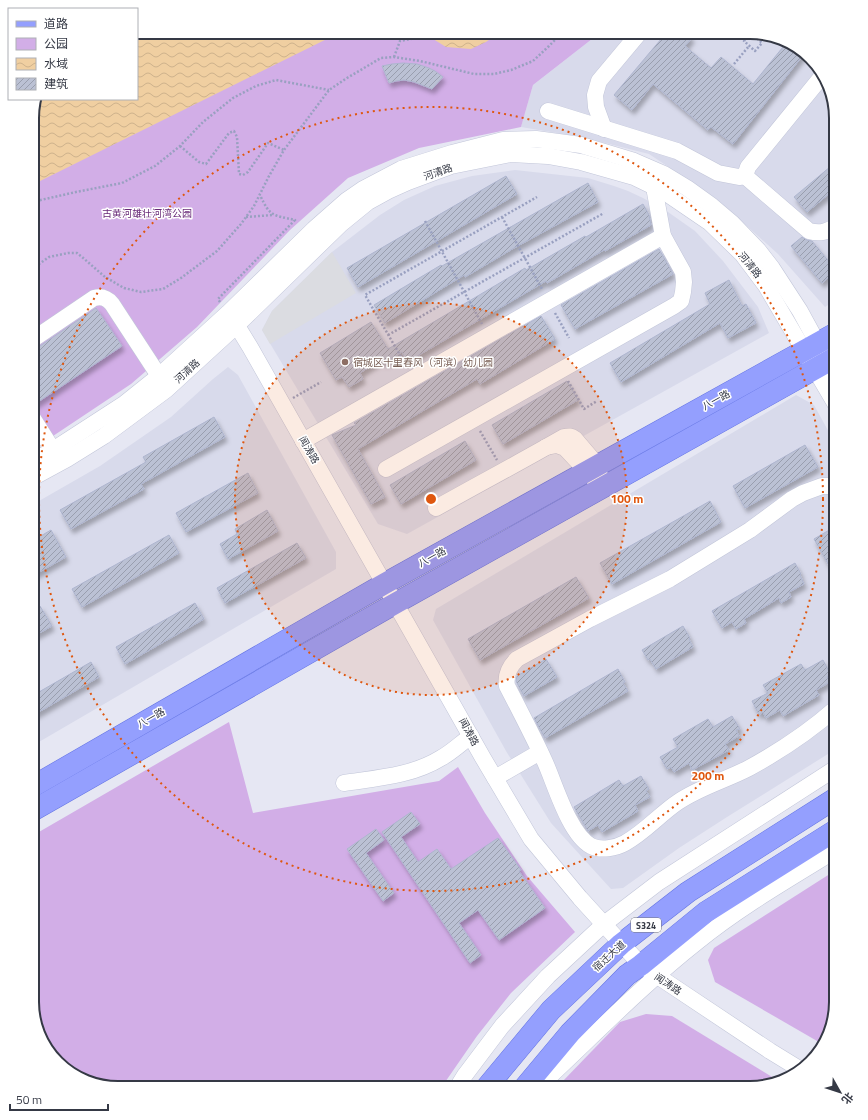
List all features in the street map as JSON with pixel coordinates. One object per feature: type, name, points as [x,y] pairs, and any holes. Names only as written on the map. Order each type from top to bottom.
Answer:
[{"type":"main road","name":"八一路","points":[[39,783],[384,584],[829,338]]},
{"type":"main road","points":[[39,806],[396,603],[603,488],[829,366]]},
{"type":"main road","name":"宿迁大道","points":[[492,1081],[551,1010],[621,944],[688,892],[829,802]]},
{"type":"main road","name":"S324","points":[[530,1081],[570,1033],[627,975],[648,970],[706,912],[829,834]]},
{"type":"street","points":[[604,129],[596,107],[595,95],[599,81],[634,39]]},
{"type":"street","points":[[745,176],[748,167],[819,80]]},
{"type":"street","points":[[548,111],[677,151],[718,173],[739,177],[745,176]]},
{"type":"street","name":"河清路","points":[[39,474],[104,436],[166,390],[196,363],[233,319],[314,229],[362,188],[401,168],[503,140],[536,138],[581,145],[634,161],[664,174],[687,188],[712,206],[746,236],[772,268],[800,311],[811,348]]},
{"type":"street","points":[[648,167],[659,146]]},
{"type":"street","name":"河清路","points":[[39,458],[124,404],[160,376],[233,319],[368,202],[408,182],[451,166],[511,154],[548,156],[581,162],[634,178],[675,198],[710,223],[742,254],[811,348],[829,366]]},
{"type":"street","points":[[745,176],[809,231],[816,233],[829,230]]},
{"type":"street","points":[[386,469],[681,301],[684,292],[684,272],[663,236],[654,187]]},
{"type":"street","points":[[303,441],[663,236]]},
{"type":"street","points":[[39,335],[94,298],[103,297],[112,304],[160,376]]},
{"type":"street","name":"闻涛路","points":[[233,319],[531,839],[621,944],[648,970],[796,1067]]},
{"type":"street","points":[[39,429],[53,450]]},
{"type":"street","points":[[436,508],[502,471],[527,459],[564,437],[571,436],[593,468],[603,488]]},
{"type":"street","points":[[829,486],[822,486],[792,499],[750,530],[670,579],[590,619],[517,659],[510,666],[506,681],[506,686],[553,778],[558,796],[580,837],[584,842],[596,848],[609,848],[625,843],[678,802],[699,790],[749,768],[765,759],[796,739],[829,714]]},
{"type":"street","points":[[344,783],[409,772],[423,767],[441,758],[471,736]]},
{"type":"street","points":[[497,782],[542,757]]},
{"type":"street","points":[[461,1081],[502,1026],[548,976],[604,924],[659,882],[829,773]]},
{"type":"street","points":[[546,1081],[648,970],[698,941],[749,904],[829,854]]},
{"type":"path","points":[[394,57],[400,41],[411,39]]},
{"type":"path","points":[[39,264],[49,257],[68,253],[77,253],[105,276],[124,288],[141,292],[163,289],[181,278],[217,251],[246,218],[284,150],[329,90],[381,58],[394,57],[420,61],[474,74],[494,74],[511,70],[533,61],[556,39]]},
{"type":"path","points":[[746,39],[744,41],[755,51],[762,43],[758,40]]},
{"type":"path","points":[[734,64],[749,46]]},
{"type":"path","points":[[39,200],[122,183],[155,166],[180,146],[203,122],[233,98],[256,86],[276,80],[329,90]]},
{"type":"path","points":[[180,146],[199,162],[206,164],[229,134],[234,132],[237,137],[240,174],[243,175],[248,172],[268,143],[284,150]]},
{"type":"path","points":[[260,195],[264,205],[273,215]]},
{"type":"path","points":[[413,378],[365,295],[537,197]]},
{"type":"path","points":[[388,335],[604,212]]},
{"type":"path","points":[[233,319],[218,299],[295,220],[273,215],[246,218]]},
{"type":"path","points":[[502,217],[569,338]]},
{"type":"path","points":[[425,221],[488,335]]},
{"type":"path","points":[[562,370],[584,409],[597,401]]},
{"type":"path","points":[[283,405],[321,382]]},
{"type":"path","points":[[474,420],[502,471]]},
{"type":"shaded area","points":[[592,39],[755,39],[780,45],[798,55],[816,74],[825,93],[828,108],[829,304],[825,307],[778,254],[718,200],[649,154],[581,137],[521,127],[533,85]]},
{"type":"shaded area","points":[[515,170],[588,178],[628,191],[668,212],[695,231],[723,261],[758,307],[769,333],[407,534],[378,524],[262,330],[272,311],[332,252],[380,215],[404,200],[435,186],[472,176]]},
{"type":"shaded area","points":[[332,252],[356,293],[270,344],[262,330],[272,311]]},
{"type":"shaded area","points":[[228,367],[238,375],[336,552],[336,569],[39,742],[39,501],[100,466],[171,417]]},
{"type":"shaded area","points":[[796,395],[814,405],[829,432],[829,753],[679,848],[623,888],[611,889],[551,823],[506,751],[433,620],[436,609]]},
{"type":"green space","name":"古黄河雄壮河湾公园","points":[[138,39],[592,39],[533,85],[521,127],[419,148],[348,178],[290,230],[197,327],[131,384],[39,445],[39,113],[42,100],[138,100]]},
{"type":"green space","points":[[229,722],[253,813],[439,781],[458,767],[485,813],[527,876],[575,932],[511,993],[477,1036],[446,1081],[108,1080],[88,1075],[74,1068],[52,1046],[43,1027],[39,1002],[39,832]]},
{"type":"green space","points":[[829,874],[829,1002],[825,1027],[818,1042],[715,982],[708,960],[714,948]]},
{"type":"green space","points":[[646,1014],[672,1016],[772,1077],[750,1081],[563,1081],[620,1022]]},
{"type":"water","points":[[138,39],[327,39],[39,182],[39,113],[42,100],[138,100]]},
{"type":"water","points":[[433,39],[490,39],[471,49],[446,47]]},
{"type":"building","points":[[661,39],[691,39],[685,46],[711,68],[721,57],[753,84],[783,47],[801,58],[733,144],[711,127],[708,130],[653,84],[632,110],[614,95]]},
{"type":"building","points":[[403,63],[417,64],[429,68],[443,77],[432,89],[404,80],[389,83],[382,66]]},
{"type":"building","points":[[829,168],[829,194],[807,212],[794,197]]},
{"type":"building","points":[[506,176],[517,194],[358,287],[347,268]]},
{"type":"building","points":[[588,183],[598,202],[465,277],[464,275],[385,323],[374,305],[441,265],[442,266]]},
{"type":"building","points":[[643,204],[649,215],[651,225],[547,283],[546,281],[407,362],[402,352],[384,363],[382,359],[360,373],[363,379],[349,387],[342,377],[336,380],[320,353],[371,322],[388,349],[525,268],[526,270]]},
{"type":"building","points":[[802,237],[812,241],[829,262],[829,277],[822,283],[791,246]]},
{"type":"building","points":[[659,249],[673,274],[575,329],[561,305]]},
{"type":"building","points":[[729,280],[742,306],[746,304],[756,323],[728,338],[720,323],[621,382],[610,363],[710,304],[705,293]]},
{"type":"building","points":[[96,308],[122,346],[39,401],[39,347]]},
{"type":"building","points":[[541,316],[555,339],[480,384],[477,379],[358,449],[385,497],[371,504],[332,435],[356,425],[354,423]]},
{"type":"building","points":[[567,381],[578,400],[503,444],[492,425]]},
{"type":"building","points":[[214,417],[225,437],[141,484],[144,489],[71,529],[60,510],[146,462],[143,457]]},
{"type":"building","points":[[465,441],[476,460],[401,504],[390,485]]},
{"type":"building","points":[[805,445],[818,467],[745,508],[733,486]]},
{"type":"building","points":[[248,473],[258,493],[186,532],[176,513]]},
{"type":"building","points":[[710,501],[721,522],[612,584],[600,563]]},
{"type":"building","points":[[267,510],[278,531],[228,559],[220,544],[237,534],[235,529]]},
{"type":"building","points":[[51,530],[66,557],[39,572],[39,537]]},
{"type":"building","points":[[829,530],[829,566],[814,539]]},
{"type":"building","points":[[169,535],[179,553],[82,607],[72,589]]},
{"type":"building","points":[[297,543],[306,558],[225,603],[217,588]]},
{"type":"building","points":[[795,563],[804,584],[789,592],[791,597],[781,603],[779,598],[744,619],[746,623],[736,629],[732,622],[722,628],[712,611]]},
{"type":"building","points":[[576,577],[589,598],[480,660],[468,639]]},
{"type":"building","points":[[195,603],[204,619],[125,664],[116,647]]},
{"type":"building","points":[[39,607],[52,626],[39,633]]},
{"type":"building","points":[[683,626],[693,647],[656,669],[642,650]]},
{"type":"building","points":[[546,659],[557,677],[524,696],[516,681],[517,676]]},
{"type":"building","points":[[823,660],[829,671],[829,676],[827,677],[829,683],[816,690],[819,695],[783,716],[780,710],[766,718],[763,712],[759,715],[752,701],[768,693],[763,685],[801,664],[805,670]]},
{"type":"building","points":[[91,662],[99,677],[39,712],[39,692]]},
{"type":"building","points":[[618,669],[625,682],[623,683],[628,691],[545,738],[534,718]]},
{"type":"building","points":[[732,716],[740,729],[736,730],[739,736],[725,744],[729,750],[692,770],[689,763],[674,772],[671,767],[667,769],[660,757],[678,747],[673,739],[708,719],[713,727]]},
{"type":"building","points":[[641,776],[649,789],[646,791],[650,797],[635,805],[638,811],[602,832],[598,825],[588,831],[574,807],[619,780],[623,786]]},
{"type":"building","points":[[411,812],[420,824],[401,837],[418,862],[437,849],[451,869],[498,838],[521,870],[519,871],[545,908],[499,940],[478,910],[459,923],[481,955],[470,963],[382,832]]},
{"type":"building","points":[[376,829],[384,840],[366,853],[394,893],[383,901],[347,849]]},
{"type":"place","name":"宿城区十里春风（河滨）幼儿园","points":[[345,362]]}]
